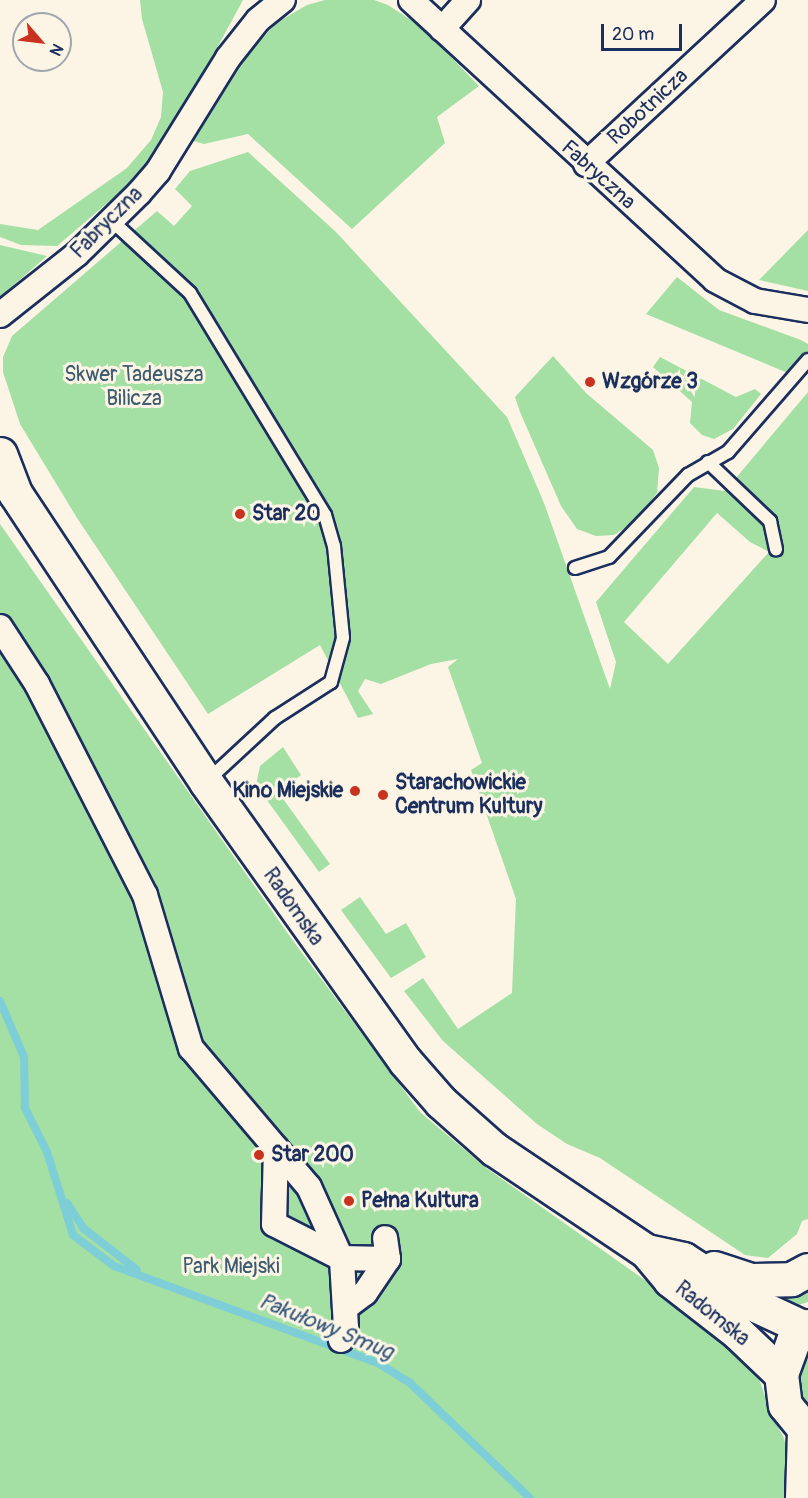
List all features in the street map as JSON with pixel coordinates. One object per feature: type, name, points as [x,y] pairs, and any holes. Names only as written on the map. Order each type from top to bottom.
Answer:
[{"type":"street","name":"Fabryczna","points":[[0,315],[112,221],[158,171],[240,42],[271,8],[283,0]]},
{"type":"street","name":"Fabryczna","points":[[411,0],[586,164],[733,292],[772,306],[808,310]]},
{"type":"street","points":[[442,30],[468,0]]},
{"type":"street","name":"Robotnicza","points":[[586,164],[763,0]]},
{"type":"street","name":"Radomska","points":[[0,454],[8,488],[206,782],[365,1010],[441,1102],[494,1149],[646,1251],[670,1280],[738,1333],[781,1374]]},
{"type":"street","points":[[0,627],[37,684],[145,895],[191,1048],[309,1187],[341,1258],[346,1328],[341,1340]]},
{"type":"street","points":[[276,1148],[274,1224],[341,1258],[387,1249],[365,1293],[345,1308]]},
{"type":"street","name":"Radomska","points":[[646,1251],[683,1259],[742,1299],[807,1327]]},
{"type":"street","points":[[683,1259],[752,1280],[791,1279],[808,1270]]},
{"type":"street","points":[[802,1498],[806,1432],[785,1405],[781,1374],[789,1348],[807,1327]]},
{"type":"lane","points":[[112,221],[190,293],[324,515],[334,546],[343,638],[331,682],[275,718],[206,782]]},
{"type":"lane","points":[[575,568],[609,557],[620,549],[688,475],[728,452],[808,360]]},
{"type":"lane","points":[[708,462],[770,521],[776,549]]},
{"type":"green space","points":[[140,0],[243,0],[180,116],[155,154],[118,194],[57,246],[21,245],[0,237],[0,224],[38,230],[127,168],[151,140],[161,117],[163,92],[142,19]]},
{"type":"green space","points":[[325,0],[374,0],[388,5],[422,27],[479,86],[437,117],[445,143],[352,229],[248,134],[204,144],[193,141],[247,55],[276,23],[307,5]]},
{"type":"green space","name":"Skwer Tadeusza Bilicza","points":[[248,152],[336,232],[507,417],[544,503],[610,689],[616,662],[596,602],[694,487],[725,491],[808,392],[808,1219],[802,1221],[797,1234],[768,1258],[745,1255],[600,1158],[567,1144],[537,1124],[443,1041],[404,991],[423,978],[458,1029],[512,993],[516,899],[471,770],[482,763],[448,667],[458,659],[431,664],[381,684],[365,679],[358,691],[373,714],[358,718],[320,645],[208,714],[77,518],[20,424],[3,372],[3,357],[12,336],[157,211],[174,226],[192,206],[175,189],[190,171]],"holes":[[[717,513],[750,542],[769,552],[668,664],[624,622]]]},
{"type":"green space","points":[[808,230],[808,291],[759,280]]},
{"type":"green space","points":[[0,245],[47,256],[0,297]]},
{"type":"green space","points":[[677,277],[719,310],[808,344],[808,360],[795,376],[646,314]]},
{"type":"green space","points":[[553,356],[586,393],[653,450],[659,468],[657,493],[634,522],[614,535],[596,536],[577,529],[561,506],[520,412],[515,397]]},
{"type":"green space","points":[[660,357],[736,397],[755,389],[761,394],[733,429],[714,439],[702,435],[690,423],[692,402],[653,367]]},
{"type":"green space","name":"Park Miejski","points":[[0,524],[291,938],[420,1112],[485,1167],[738,1346],[755,1368],[773,1418],[784,1438],[790,1466],[787,1498],[0,1498]]},
{"type":"green space","points":[[283,747],[301,775],[284,788],[281,796],[330,864],[319,872],[256,785],[260,766]]},
{"type":"green space","points":[[360,897],[386,934],[406,923],[426,957],[391,978],[341,910]]},
{"type":"green space","points":[[808,1284],[808,1302],[795,1306],[779,1305],[768,1292]]},
{"type":"green space","points":[[808,1350],[808,1410],[797,1381],[800,1362]]},
{"type":"waterway","name":"Pakułowy Smug","points":[[0,1001],[24,1057],[25,1108],[47,1152],[73,1235],[114,1266],[378,1363],[410,1383],[530,1498]]},
{"type":"waterway","points":[[67,1203],[83,1228],[137,1270]]},
{"type":"place","name":"Wzgórze 3","points":[[590,382]]},
{"type":"place","name":"Star 20","points":[[240,514]]},
{"type":"place","name":"Kino Miejskie","points":[[355,791]]},
{"type":"place","name":"Starachowickie Centrum Kultury","points":[[383,795]]},
{"type":"place","name":"Star 200","points":[[259,1155]]},
{"type":"place","name":"Pełna Kultura","points":[[349,1201]]}]
